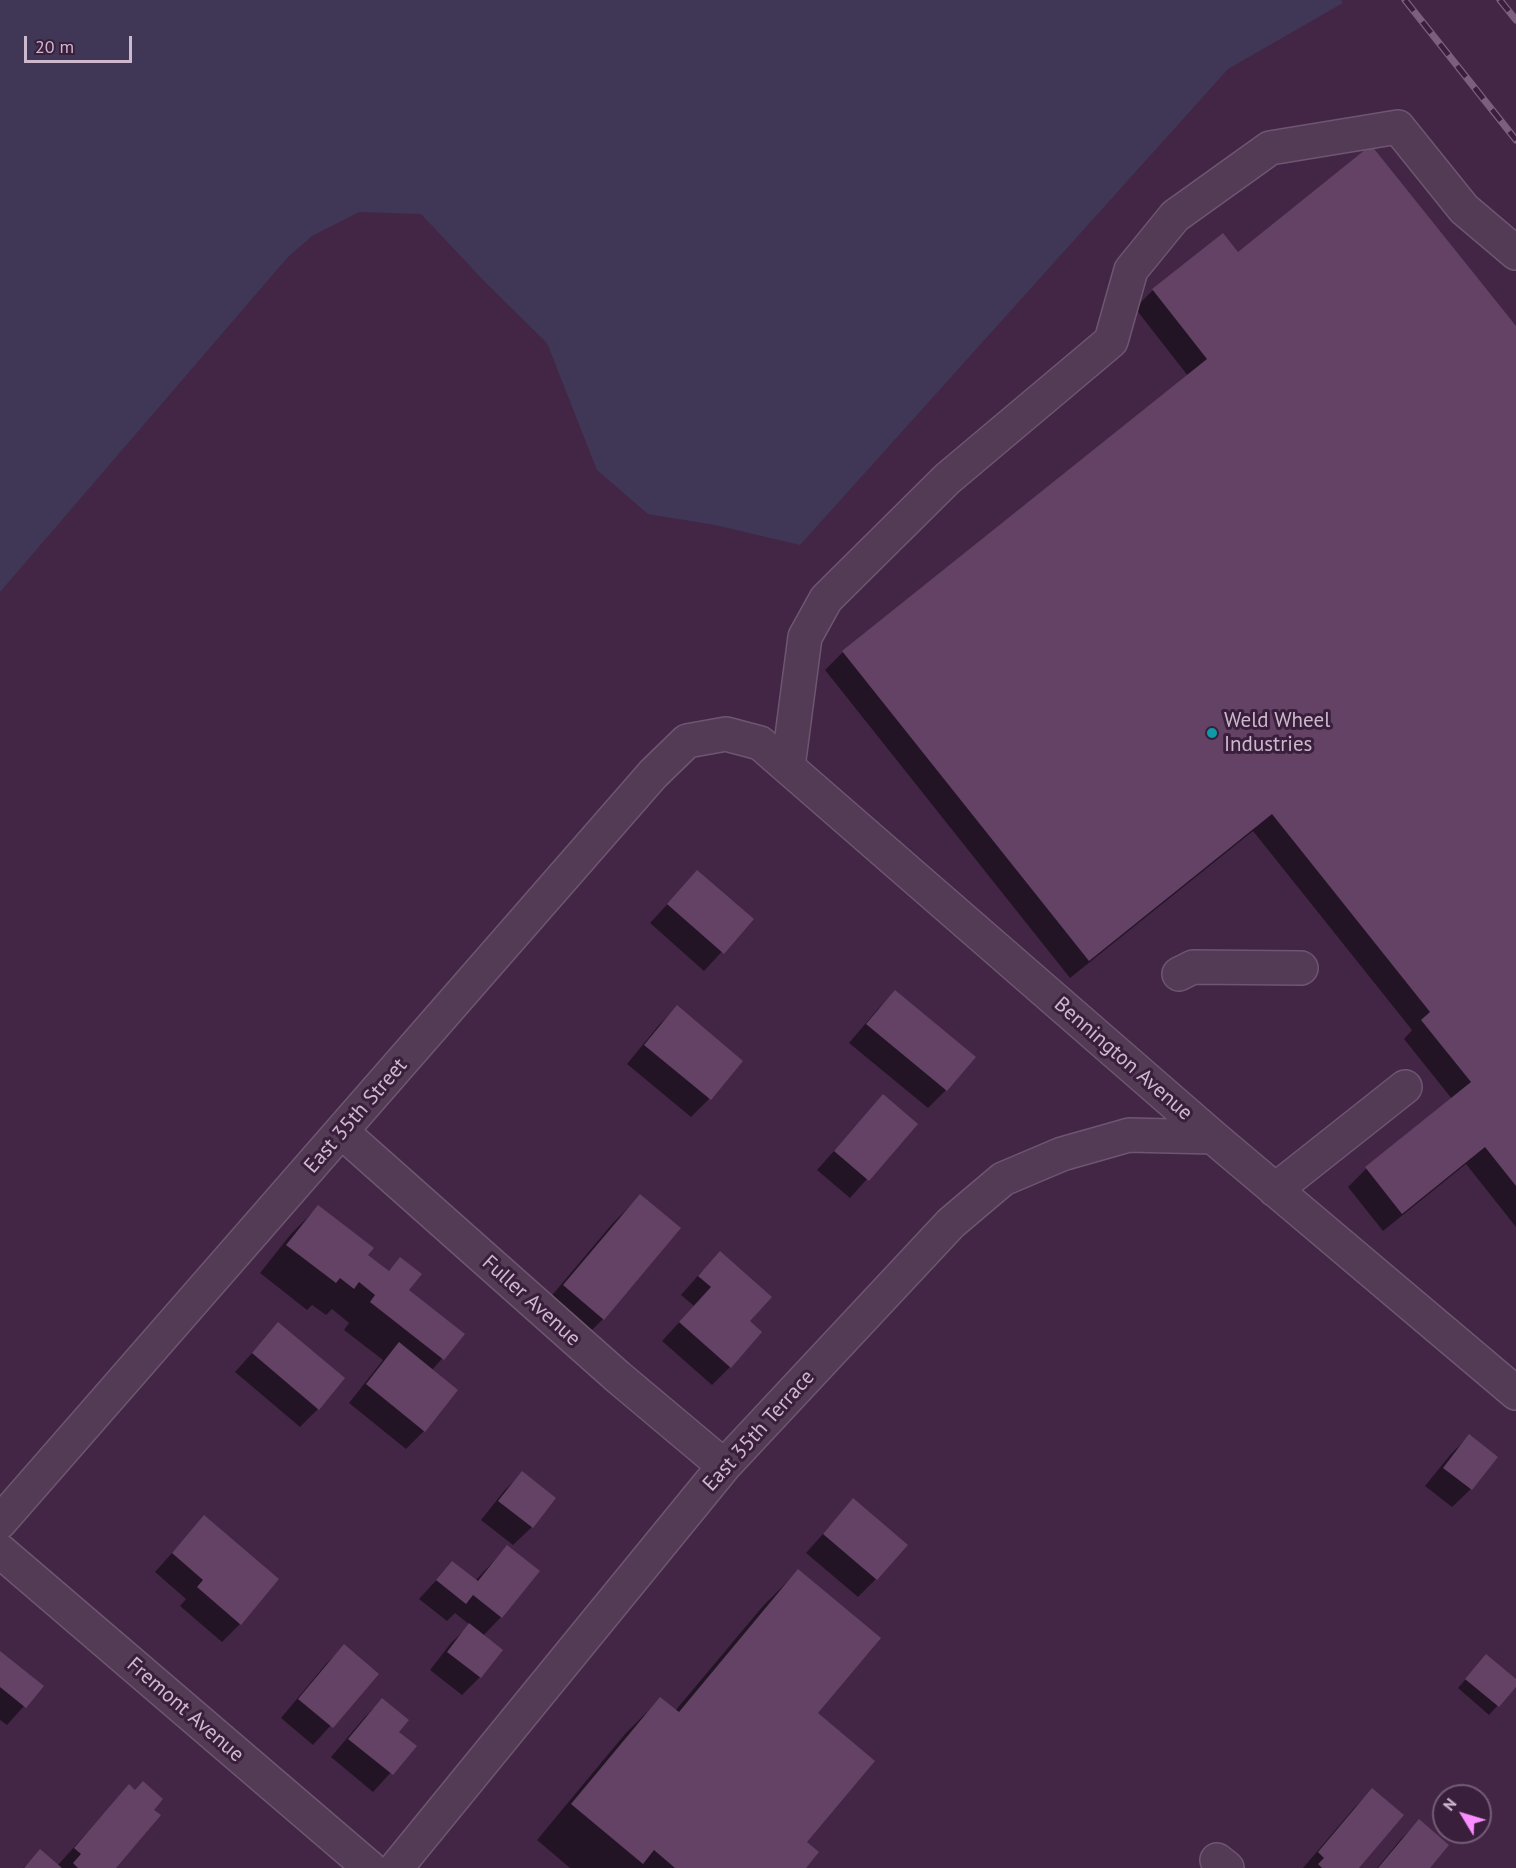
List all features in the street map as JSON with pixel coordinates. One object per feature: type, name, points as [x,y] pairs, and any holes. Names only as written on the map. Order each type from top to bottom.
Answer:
[{"type":"street","points":[[788,766],[805,637],[826,599],[947,479],[1111,341],[1131,270],[1175,216],[1270,148],[1398,127],[1464,209],[1516,253]]},
{"type":"street","name":"Bennington Avenue","points":[[726,734],[760,743],[788,766],[1212,1137],[1516,1394]]},
{"type":"street","name":"East 35th Street","points":[[0,1522],[653,774],[687,741],[726,734]]},
{"type":"street","points":[[1179,974],[1193,967],[1301,968]]},
{"type":"street","points":[[1275,1190],[1405,1087]]},
{"type":"street","name":"Fuller Avenue","points":[[342,1132],[618,1377],[724,1466]]},
{"type":"street","name":"East 35th Terrace","points":[[396,1868],[724,1466],[951,1223],[1003,1179],[1062,1154],[1129,1135],[1212,1137]]},
{"type":"street","name":"Fremont Avenue","points":[[0,1551],[370,1868]]},
{"type":"shaded area","points":[[0,0],[1341,0],[1343,3],[1228,69],[800,545],[715,525],[648,514],[597,470],[547,343],[421,214],[359,212],[312,236],[287,258],[0,592]]},
{"type":"building","name":"Weld Wheel Industries","points":[[1371,145],[1516,326],[1516,1186],[1485,1147],[1402,1214],[1365,1167],[1471,1082],[1421,1020],[1430,1012],[1272,814],[1089,961],[842,651],[1207,359],[1152,289],[1223,233],[1238,252]]},
{"type":"building","points":[[697,870],[754,919],[724,954],[667,904]]},
{"type":"building","points":[[895,990],[976,1057],[947,1091],[866,1024]]},
{"type":"building","points":[[677,1005],[743,1061],[711,1100],[644,1045]]},
{"type":"building","points":[[883,1094],[918,1124],[869,1181],[834,1151]]},
{"type":"building","points":[[640,1194],[681,1228],[604,1320],[563,1285]]},
{"type":"building","points":[[318,1205],[374,1248],[368,1255],[389,1271],[400,1257],[422,1274],[409,1290],[465,1334],[444,1360],[370,1302],[375,1295],[359,1282],[354,1289],[340,1278],[336,1283],[286,1245]]},
{"type":"building","points":[[720,1251],[772,1297],[750,1321],[762,1332],[731,1368],[679,1322],[711,1287],[698,1276]]},
{"type":"building","points":[[278,1322],[345,1378],[319,1410],[252,1353]]},
{"type":"building","points":[[399,1342],[458,1390],[425,1432],[366,1384]]},
{"type":"building","points":[[1469,1434],[1498,1457],[1472,1490],[1443,1468]]},
{"type":"building","points":[[522,1471],[556,1498],[533,1528],[498,1501]]},
{"type":"building","points":[[853,1498],[908,1545],[877,1580],[823,1534]]},
{"type":"building","points":[[204,1515],[279,1579],[241,1625],[197,1587],[203,1580],[172,1553]]},
{"type":"building","points":[[507,1545],[540,1571],[502,1618],[473,1595],[466,1604],[436,1580],[452,1561],[478,1581]]},
{"type":"building","points":[[798,1569],[881,1638],[818,1713],[875,1761],[807,1842],[819,1852],[806,1868],[675,1868],[654,1850],[643,1864],[571,1804],[660,1697],[679,1712]]},
{"type":"building","points":[[469,1623],[503,1650],[481,1678],[447,1652]]},
{"type":"building","points":[[344,1644],[379,1674],[333,1728],[298,1699]]},
{"type":"building","points":[[0,1651],[44,1686],[26,1708],[0,1687]]},
{"type":"building","points":[[1486,1654],[1516,1679],[1516,1687],[1499,1707],[1465,1679]]},
{"type":"building","points":[[382,1698],[409,1720],[399,1732],[417,1746],[393,1775],[348,1739]]},
{"type":"building","points":[[143,1781],[163,1799],[154,1810],[161,1815],[116,1868],[78,1868],[73,1863],[81,1854],[74,1848],[129,1784],[135,1790]]},
{"type":"building","points":[[1372,1788],[1404,1815],[1359,1868],[1322,1868],[1318,1864],[1324,1858],[1318,1852]]},
{"type":"building","points":[[1419,1819],[1432,1830],[1432,1844],[1449,1845],[1430,1868],[1378,1868]]},
{"type":"building","points":[[40,1849],[62,1868],[24,1868]]},
{"type":"railway","points":[[1405,0],[1516,140]]},
{"type":"railway","points":[[1500,0],[1516,20]]},
{"type":"place","name":"Weld Wheel Industries","points":[[1212,733]]}]
